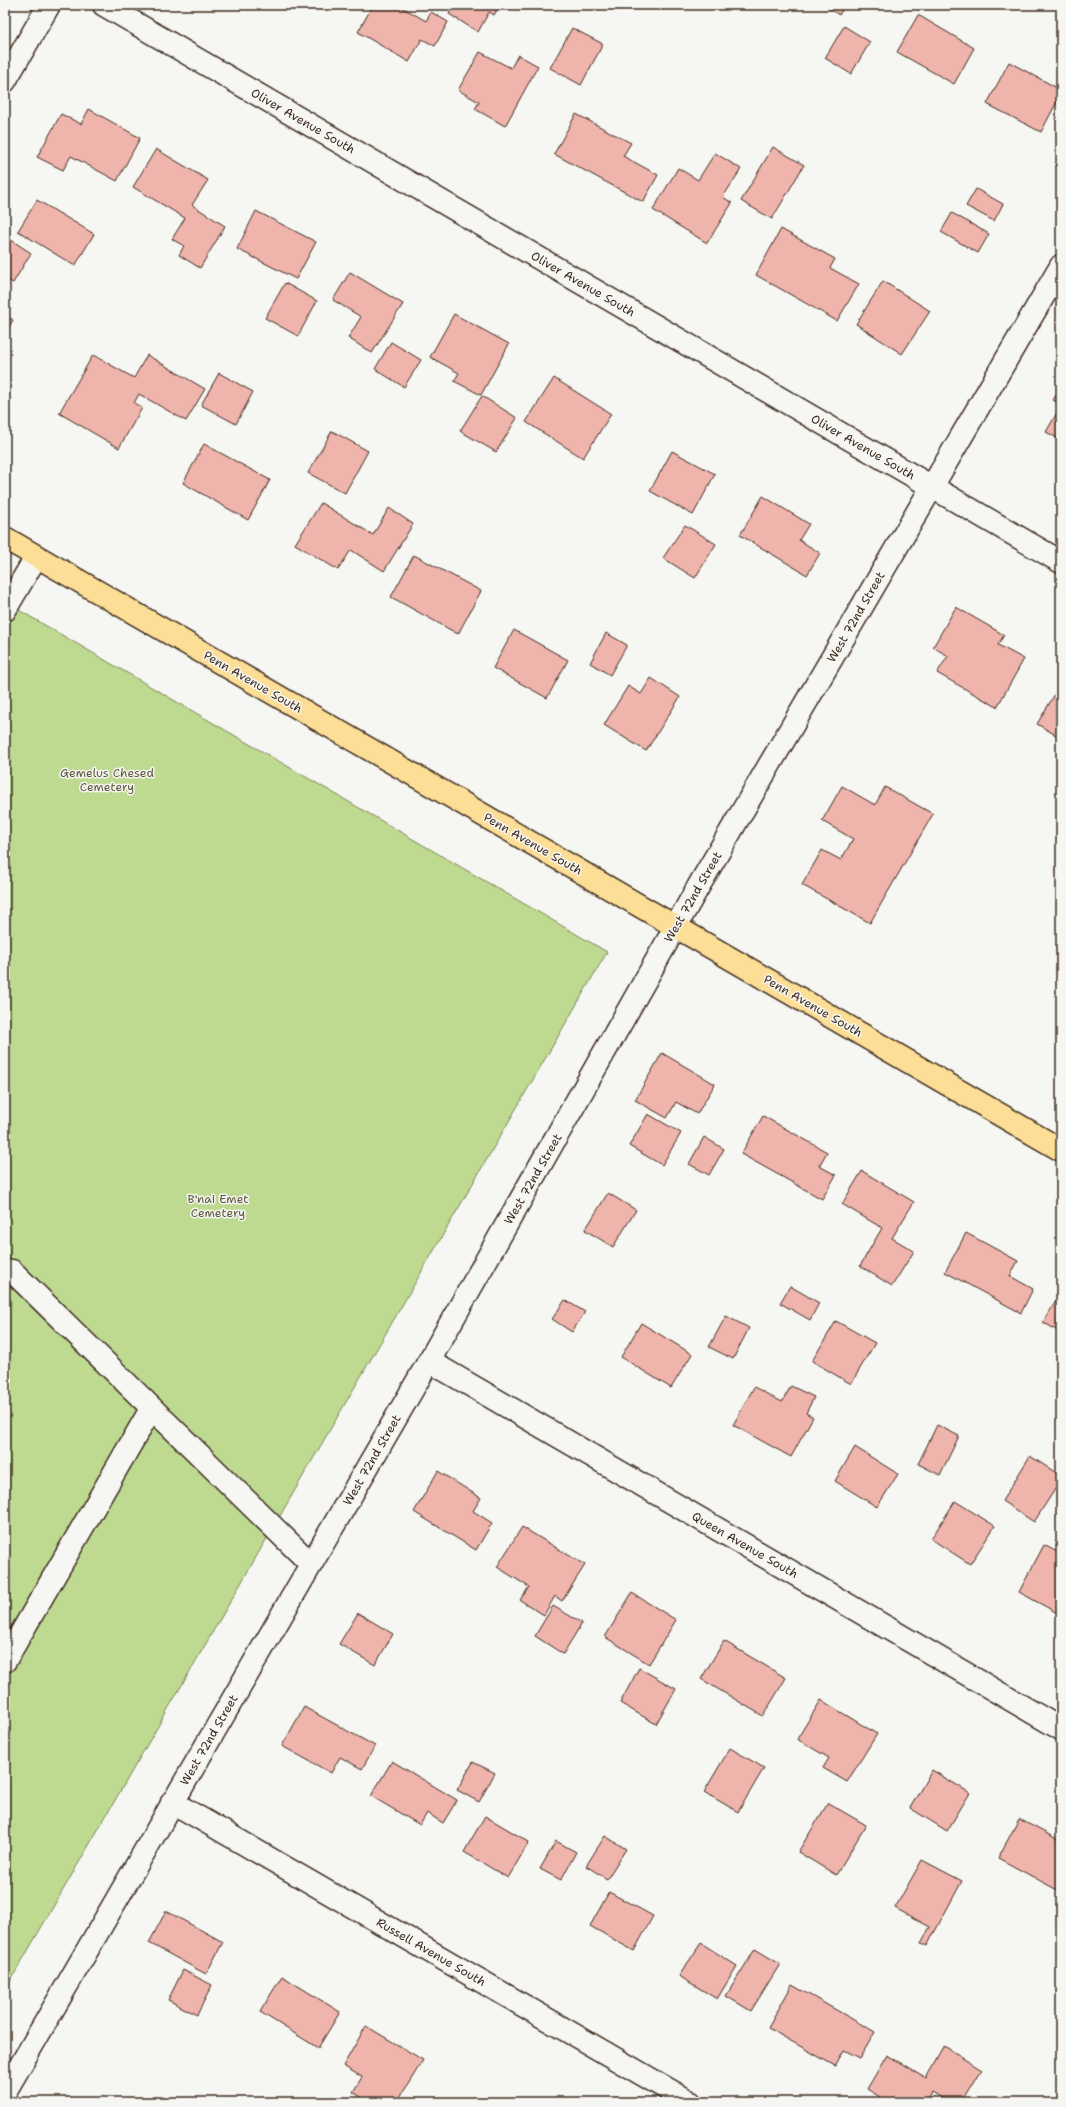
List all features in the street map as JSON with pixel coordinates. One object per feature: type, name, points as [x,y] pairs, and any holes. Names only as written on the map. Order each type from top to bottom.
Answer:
[{"type":"main road","name":"Penn Avenue South","points":[[5,538],[1061,1150]]},
{"type":"street","points":[[5,81],[49,5]]},
{"type":"street","name":"Oliver Avenue South","points":[[104,5],[1061,562]]},
{"type":"street","name":"West 72nd Street","points":[[5,2092],[429,1361],[676,927],[1061,266]]},
{"type":"street","points":[[5,610],[36,557]]},
{"type":"street","points":[[12,1270],[151,1409],[311,1564]]},
{"type":"street","name":"Queen Avenue South","points":[[429,1361],[1061,1729]]},
{"type":"street","points":[[5,1661],[151,1409]]},
{"type":"street","name":"Russell Avenue South","points":[[172,1802],[690,2102]]},
{"type":"green space","name":"B'nai Emet Cemetery","points":[[5,602],[607,952],[5,1990]]},
{"type":"building","points":[[373,5],[398,5],[426,21],[431,12],[448,22],[435,46],[422,39],[409,62],[358,32]]},
{"type":"building","points":[[454,5],[500,5],[494,15],[489,12],[478,32],[449,14]]},
{"type":"building","points":[[824,5],[845,5],[839,15]]},
{"type":"building","points":[[918,15],[974,48],[954,84],[897,52]]},
{"type":"building","points":[[844,26],[870,42],[851,74],[825,58]]},
{"type":"building","points":[[572,28],[603,44],[581,85],[550,68]]},
{"type":"building","points":[[480,52],[511,68],[518,55],[538,66],[505,126],[475,109],[479,102],[458,90]]},
{"type":"building","points":[[1009,62],[1061,90],[1061,94],[1041,132],[987,104]]},
{"type":"building","points":[[89,109],[140,138],[117,181],[71,156],[63,170],[37,157],[61,114],[81,124]]},
{"type":"building","points":[[576,114],[631,143],[623,156],[658,175],[643,202],[554,154]]},
{"type":"building","points":[[773,147],[804,165],[772,219],[741,201]]},
{"type":"building","points":[[156,149],[208,180],[192,205],[225,226],[200,268],[179,255],[184,246],[172,239],[185,218],[133,187]]},
{"type":"building","points":[[715,153],[741,169],[723,197],[732,203],[707,243],[653,210],[678,168],[698,180]]},
{"type":"building","points":[[976,189],[1003,204],[994,221],[966,206]]},
{"type":"building","points":[[37,200],[94,234],[75,266],[18,231]]},
{"type":"building","points":[[256,211],[316,242],[296,279],[237,249]]},
{"type":"building","points":[[952,213],[989,234],[978,253],[941,232]]},
{"type":"building","points":[[781,229],[835,259],[830,268],[859,284],[837,321],[756,275]]},
{"type":"building","points":[[5,236],[31,253],[13,283],[5,278]]},
{"type":"building","points":[[350,272],[403,304],[372,353],[348,338],[361,317],[333,300]]},
{"type":"building","points":[[883,281],[930,311],[902,354],[856,324]]},
{"type":"building","points":[[285,283],[317,301],[298,336],[265,318]]},
{"type":"building","points":[[454,314],[509,344],[481,395],[454,381],[459,373],[430,357]]},
{"type":"building","points":[[5,315],[13,320],[5,334]]},
{"type":"building","points":[[391,342],[421,360],[404,387],[375,369]]},
{"type":"building","points":[[93,355],[134,378],[147,355],[205,389],[186,421],[139,394],[134,403],[142,408],[119,448],[59,413]]},
{"type":"building","points":[[219,373],[253,392],[236,424],[201,405]]},
{"type":"building","points":[[554,378],[611,414],[583,458],[526,422]]},
{"type":"building","points":[[1061,386],[1061,404],[1053,400]]},
{"type":"building","points":[[482,396],[517,418],[496,452],[460,431]]},
{"type":"building","points":[[1061,406],[1061,440],[1046,432]]},
{"type":"building","points":[[332,431],[368,451],[345,493],[308,473]]},
{"type":"building","points":[[204,444],[270,480],[248,520],[183,483]]},
{"type":"building","points":[[672,451],[715,474],[693,515],[650,491]]},
{"type":"building","points":[[763,496],[809,524],[799,540],[820,553],[807,575],[740,535]]},
{"type":"building","points":[[321,503],[373,535],[389,508],[413,524],[384,571],[351,550],[338,570],[295,544]]},
{"type":"building","points":[[685,525],[716,544],[695,578],[663,558]]},
{"type":"building","points":[[414,555],[481,591],[458,634],[391,597]]},
{"type":"building","points":[[956,607],[1004,635],[998,645],[1024,659],[997,707],[937,673],[948,656],[933,647]]},
{"type":"building","points":[[514,630],[568,660],[547,698],[493,668]]},
{"type":"building","points":[[606,633],[627,645],[610,675],[590,663]]},
{"type":"building","points":[[651,678],[680,697],[646,751],[604,725],[628,686],[641,694]]},
{"type":"building","points":[[1061,684],[1061,738],[1037,724]]},
{"type":"building","points":[[842,786],[875,805],[885,787],[933,814],[870,923],[802,885],[822,850],[841,860],[853,839],[822,821]]},
{"type":"building","points":[[662,1053],[715,1084],[697,1114],[676,1102],[667,1118],[635,1100]]},
{"type":"building","points":[[648,1114],[681,1133],[662,1165],[629,1146]]},
{"type":"building","points":[[763,1116],[827,1152],[819,1166],[836,1175],[822,1199],[741,1154]]},
{"type":"building","points":[[704,1137],[724,1149],[709,1175],[689,1164]]},
{"type":"building","points":[[862,1171],[914,1202],[892,1238],[914,1251],[892,1286],[860,1266],[882,1228],[842,1204]]},
{"type":"building","points":[[608,1193],[636,1210],[613,1247],[585,1230]]},
{"type":"building","points":[[966,1233],[1018,1261],[1010,1276],[1033,1289],[1021,1313],[945,1272]]},
{"type":"building","points":[[790,1286],[819,1303],[810,1320],[780,1303]]},
{"type":"building","points":[[1061,1293],[1061,1333],[1043,1322]]},
{"type":"building","points":[[565,1300],[585,1312],[572,1332],[552,1319]]},
{"type":"building","points":[[726,1316],[749,1328],[733,1359],[709,1347]]},
{"type":"building","points":[[836,1321],[875,1343],[851,1384],[812,1361]]},
{"type":"building","points":[[641,1323],[692,1354],[671,1388],[621,1357]]},
{"type":"building","points":[[791,1386],[814,1397],[806,1413],[813,1417],[791,1457],[733,1425],[754,1387],[782,1402]]},
{"type":"building","points":[[937,1425],[959,1436],[940,1475],[918,1464]]},
{"type":"building","points":[[855,1447],[898,1474],[877,1507],[835,1481]]},
{"type":"building","points":[[1030,1456],[1061,1476],[1061,1480],[1034,1522],[1002,1501]]},
{"type":"building","points":[[438,1471],[481,1498],[473,1511],[492,1523],[476,1550],[414,1512]]},
{"type":"building","points":[[955,1501],[995,1526],[970,1564],[931,1539]]},
{"type":"building","points":[[522,1527],[585,1565],[562,1601],[555,1596],[544,1615],[520,1600],[529,1587],[497,1567]]},
{"type":"building","points":[[1044,1545],[1061,1554],[1061,1615],[1019,1592]]},
{"type":"building","points":[[632,1593],[676,1620],[649,1664],[605,1637]]},
{"type":"building","points":[[553,1606],[582,1623],[563,1654],[535,1636]]},
{"type":"building","points":[[358,1613],[393,1634],[375,1665],[339,1644]]},
{"type":"building","points":[[724,1641],[786,1678],[763,1716],[701,1679]]},
{"type":"building","points":[[639,1668],[676,1689],[656,1724],[620,1703]]},
{"type":"building","points":[[821,1700],[877,1734],[847,1782],[823,1768],[829,1758],[797,1739]]},
{"type":"building","points":[[304,1707],[375,1746],[362,1769],[340,1757],[331,1773],[282,1746]]},
{"type":"building","points":[[730,1748],[764,1768],[738,1812],[704,1792]]},
{"type":"building","points":[[392,1761],[457,1800],[443,1823],[427,1813],[420,1825],[371,1796]]},
{"type":"building","points":[[473,1762],[495,1773],[479,1802],[457,1790]]},
{"type":"building","points":[[932,1770],[970,1793],[947,1831],[910,1808]]},
{"type":"building","points":[[828,1803],[866,1825],[836,1875],[798,1852]]},
{"type":"building","points":[[485,1816],[529,1842],[508,1878],[464,1852]]},
{"type":"building","points":[[1019,1819],[1061,1841],[1061,1892],[998,1858]]},
{"type":"building","points":[[605,1836],[626,1849],[607,1879],[586,1866]]},
{"type":"building","points":[[556,1841],[576,1852],[561,1880],[540,1869]]},
{"type":"building","points":[[922,1860],[962,1881],[927,1946],[921,1943],[930,1927],[895,1908]]},
{"type":"building","points":[[609,1892],[653,1916],[634,1951],[590,1926]]},
{"type":"building","points":[[166,1911],[223,1942],[206,1974],[149,1943]]},
{"type":"building","points":[[701,1943],[737,1966],[717,1999],[679,1976]]},
{"type":"building","points":[[755,1949],[780,1964],[751,2011],[726,1996]]},
{"type":"building","points":[[183,1970],[212,1985],[197,2015],[168,2000]]},
{"type":"building","points":[[282,1976],[340,2012],[318,2048],[260,2012]]},
{"type":"building","points":[[792,1985],[875,2032],[860,2058],[844,2050],[835,2066],[768,2028]]},
{"type":"building","points":[[366,2026],[423,2060],[397,2102],[369,2102],[353,2092],[362,2077],[343,2066]]},
{"type":"building","points":[[944,2046],[982,2069],[962,2102],[949,2102],[932,2092],[926,2102],[888,2102],[867,2089],[887,2055],[926,2078]]},
{"type":"park label","name":"Gemelus Chesed Cemetery","points":[[107,780]]}]
